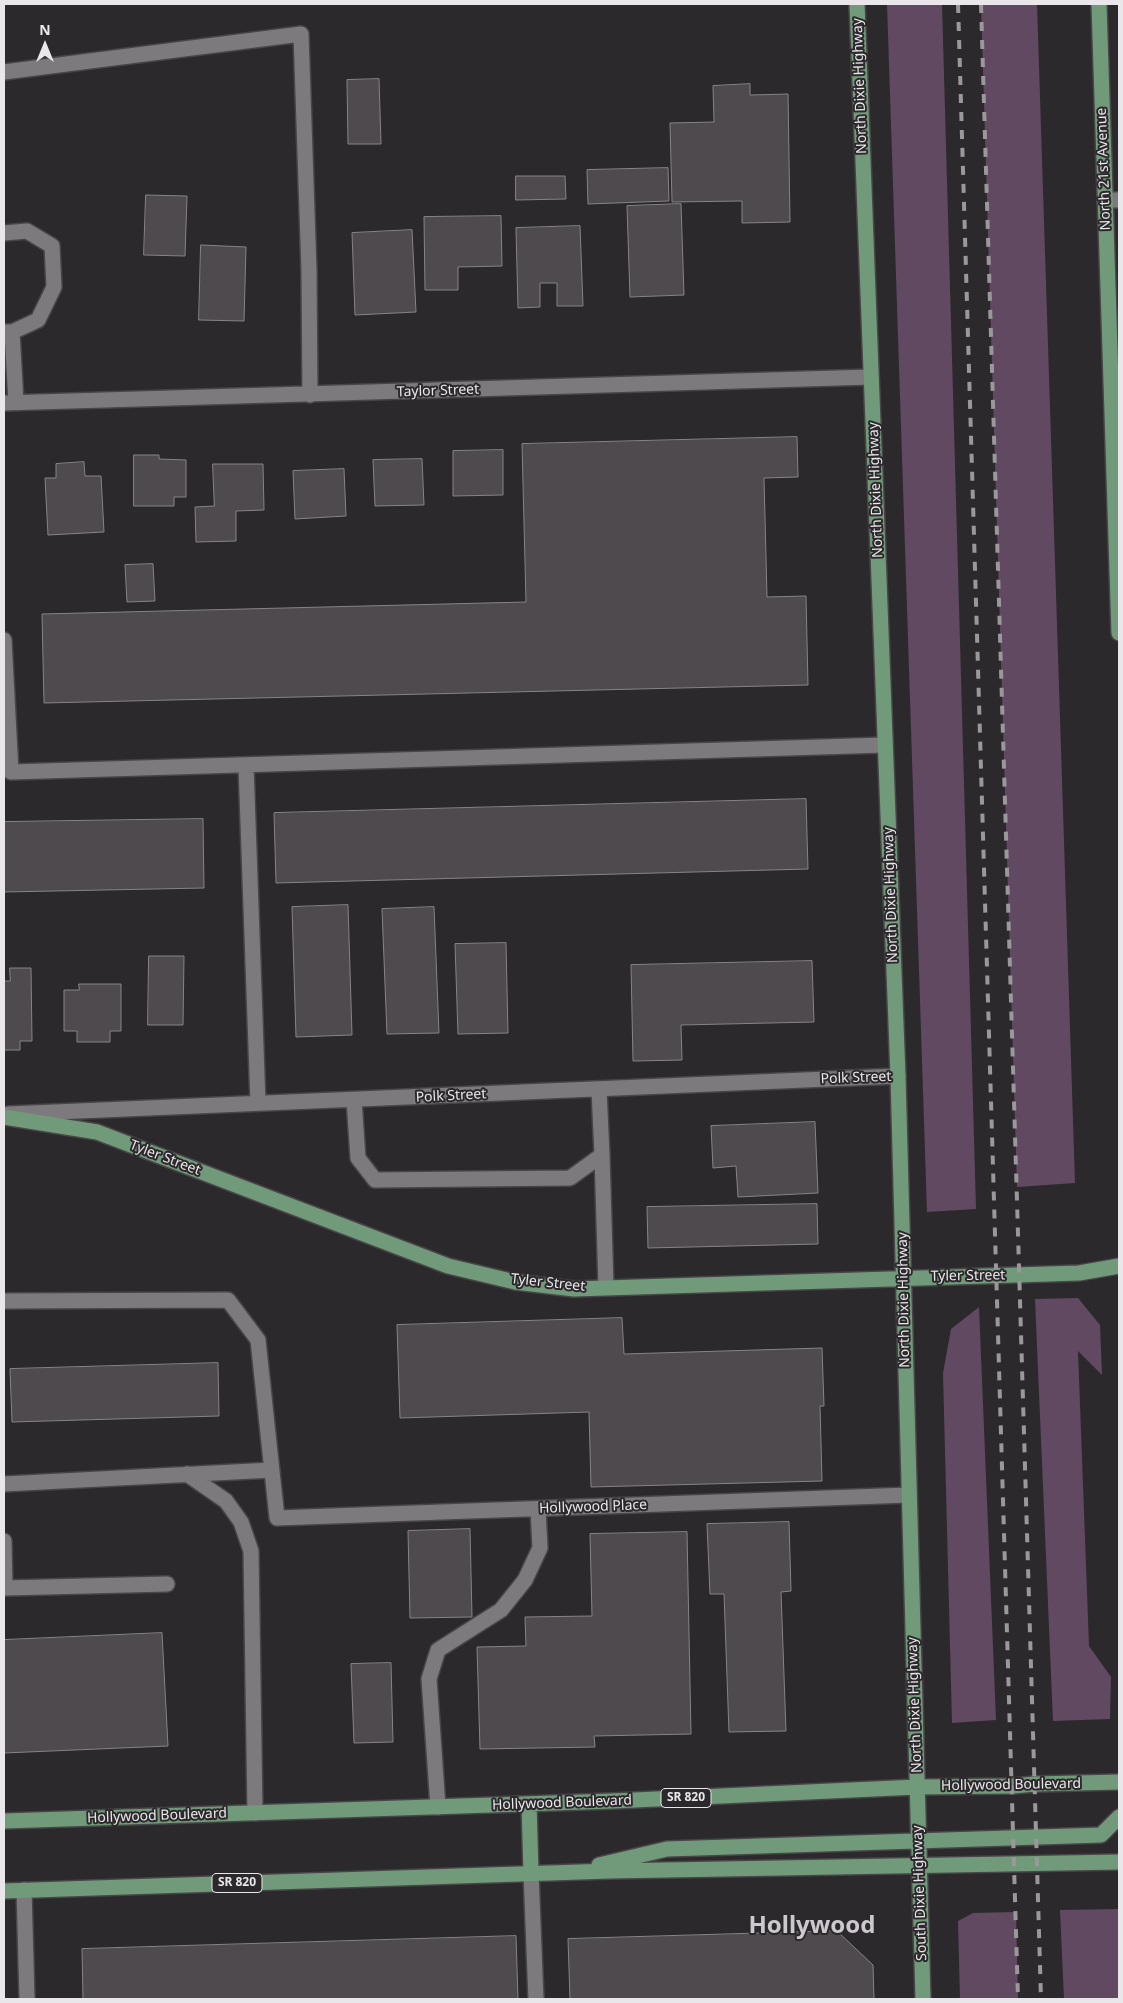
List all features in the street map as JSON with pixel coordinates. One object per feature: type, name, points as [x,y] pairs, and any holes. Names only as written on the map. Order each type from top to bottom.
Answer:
[{"type":"main road","name":"North Dixie Highway","points":[[857,4],[898,1076],[917,1786]]},
{"type":"main road","name":"North 21st Avenue","points":[[1099,4],[1112,200],[1119,633]]},
{"type":"main road","name":"Tyler Street","points":[[4,1116],[97,1132],[448,1266],[515,1282],[574,1288],[1079,1273],[1119,1266]]},
{"type":"main road","name":"Hollywood Boulevard","points":[[4,1821],[529,1804],[917,1786],[1012,1786],[1119,1782]]},
{"type":"main road","name":"South Dixie Highway","points":[[917,1786],[924,1999]]},
{"type":"main road","points":[[529,1804],[531,1873]]},
{"type":"main road","points":[[564,1872],[667,1849],[1101,1835],[1119,1817]]},
{"type":"main road","name":"SR 820","points":[[4,1891],[564,1872],[1119,1862]]},
{"type":"street","points":[[4,72],[300,34],[309,261],[310,395]]},
{"type":"street","points":[[4,233],[28,231],[52,246],[54,287],[38,320],[8,332],[10,402]]},
{"type":"street","name":"Taylor Street","points":[[10,402],[310,395],[871,377]]},
{"type":"street","points":[[4,640],[11,772],[886,745]]},
{"type":"street","points":[[246,766],[258,1103]]},
{"type":"street","name":"Polk Street","points":[[4,1116],[258,1103],[898,1076]]},
{"type":"street","points":[[599,1089],[606,1287]]},
{"type":"street","points":[[354,1100],[358,1158],[374,1180],[570,1178],[602,1155]]},
{"type":"street","points":[[4,1301],[228,1300],[258,1340],[272,1470],[4,1484]]},
{"type":"street","name":"Hollywood Place","points":[[272,1470],[277,1518],[909,1495]]},
{"type":"street","points":[[187,1474],[226,1501],[241,1522],[251,1551],[255,1813]]},
{"type":"street","points":[[438,1807],[429,1679],[438,1650],[501,1610],[525,1580],[540,1548],[538,1509]]},
{"type":"street","points":[[4,1541],[5,1588],[167,1584]]},
{"type":"street","points":[[531,1873],[536,1999]]},
{"type":"street","points":[[24,1890],[27,1999]]},
{"type":"shaded area","points":[[887,4],[942,4],[976,1209],[927,1212]]},
{"type":"shaded area","points":[[981,4],[1037,4],[1075,1183],[1017,1187]]},
{"type":"shaded area","points":[[1078,1298],[1100,1325],[1102,1375],[1078,1351],[1089,1646],[1111,1677],[1110,1719],[1053,1721],[1035,1299]]},
{"type":"shaded area","points":[[979,1307],[996,1720],[952,1723],[943,1373],[951,1329]]},
{"type":"shaded area","points":[[1119,1909],[1119,1999],[1064,1999],[1060,1910]]},
{"type":"shaded area","points":[[1016,1912],[1018,1999],[960,1999],[958,1921],[973,1913]]},
{"type":"building","points":[[379,79],[381,144],[348,144],[347,80]]},
{"type":"building","points":[[750,84],[750,95],[788,94],[790,222],[742,223],[742,201],[672,202],[670,123],[714,122],[713,86]]},
{"type":"building","points":[[668,168],[669,201],[588,204],[587,170]]},
{"type":"building","points":[[516,176],[565,176],[566,199],[516,200]]},
{"type":"building","points":[[146,195],[187,196],[185,256],[144,255]]},
{"type":"building","points":[[681,204],[684,295],[630,297],[627,206]]},
{"type":"building","points":[[501,216],[502,266],[458,267],[458,290],[425,290],[424,217]]},
{"type":"building","points":[[580,226],[583,306],[557,306],[557,283],[540,283],[540,307],[518,308],[516,228]]},
{"type":"building","points":[[412,230],[416,312],[355,315],[352,233]]},
{"type":"building","points":[[201,245],[246,247],[244,321],[199,320]]},
{"type":"building","points":[[797,437],[798,477],[764,478],[767,597],[806,596],[808,685],[44,703],[42,614],[526,602],[522,444]]},
{"type":"building","points":[[503,450],[503,495],[453,496],[453,451]]},
{"type":"building","points":[[134,455],[159,455],[159,459],[186,460],[186,497],[174,497],[174,506],[134,506]]},
{"type":"building","points":[[422,459],[424,505],[375,506],[373,460]]},
{"type":"building","points":[[84,462],[85,476],[101,476],[104,532],[48,535],[45,478],[56,478],[56,464]]},
{"type":"building","points":[[213,464],[263,464],[264,510],[236,511],[236,541],[196,542],[195,507],[214,506]]},
{"type":"building","points":[[344,469],[346,516],[295,519],[293,471]]},
{"type":"building","points":[[153,564],[155,601],[127,602],[125,565]]},
{"type":"building","points":[[806,799],[808,869],[276,883],[274,813]]},
{"type":"building","points":[[203,819],[204,888],[4,892],[4,822]]},
{"type":"building","points":[[348,905],[352,1035],[296,1037],[292,907]]},
{"type":"building","points":[[434,907],[439,1033],[387,1034],[382,909]]},
{"type":"building","points":[[506,943],[508,1033],[458,1034],[455,944]]},
{"type":"building","points":[[149,956],[184,956],[183,1025],[148,1025]]},
{"type":"building","points":[[812,961],[814,1022],[681,1025],[682,1060],[633,1061],[631,965]]},
{"type":"building","points":[[10,968],[31,968],[32,1041],[20,1041],[20,1050],[4,1050],[4,981],[10,981]]},
{"type":"building","points":[[79,984],[121,984],[121,1031],[110,1031],[110,1042],[77,1042],[77,1031],[64,1031],[64,990],[79,990]]},
{"type":"building","points":[[815,1122],[818,1193],[738,1197],[736,1166],[713,1168],[711,1126]]},
{"type":"building","points":[[817,1204],[818,1244],[648,1248],[647,1207]]},
{"type":"building","points":[[622,1318],[624,1354],[822,1348],[824,1406],[820,1406],[822,1481],[591,1487],[589,1412],[400,1418],[397,1325]]},
{"type":"building","points":[[218,1363],[219,1416],[12,1422],[10,1369]]},
{"type":"building","points":[[789,1522],[791,1591],[781,1592],[786,1731],[729,1732],[724,1594],[710,1594],[707,1524]]},
{"type":"building","points":[[470,1529],[472,1617],[410,1618],[408,1531]]},
{"type":"building","points":[[687,1532],[691,1734],[594,1736],[595,1747],[480,1749],[477,1647],[526,1646],[525,1617],[592,1616],[590,1534]]},
{"type":"building","points":[[162,1633],[168,1746],[4,1753],[4,1640]]},
{"type":"building","points":[[391,1663],[393,1742],[354,1743],[351,1664]]},
{"type":"building","points":[[837,1931],[873,1965],[874,1999],[570,1999],[568,1939]]},
{"type":"building","points":[[516,1936],[518,1999],[83,1999],[82,1949]]},
{"type":"railway","points":[[958,4],[1018,1999]]},
{"type":"railway","points":[[981,4],[1041,1999]]},
{"type":"district","name":"Hollywood","points":[[812,1926]]}]
